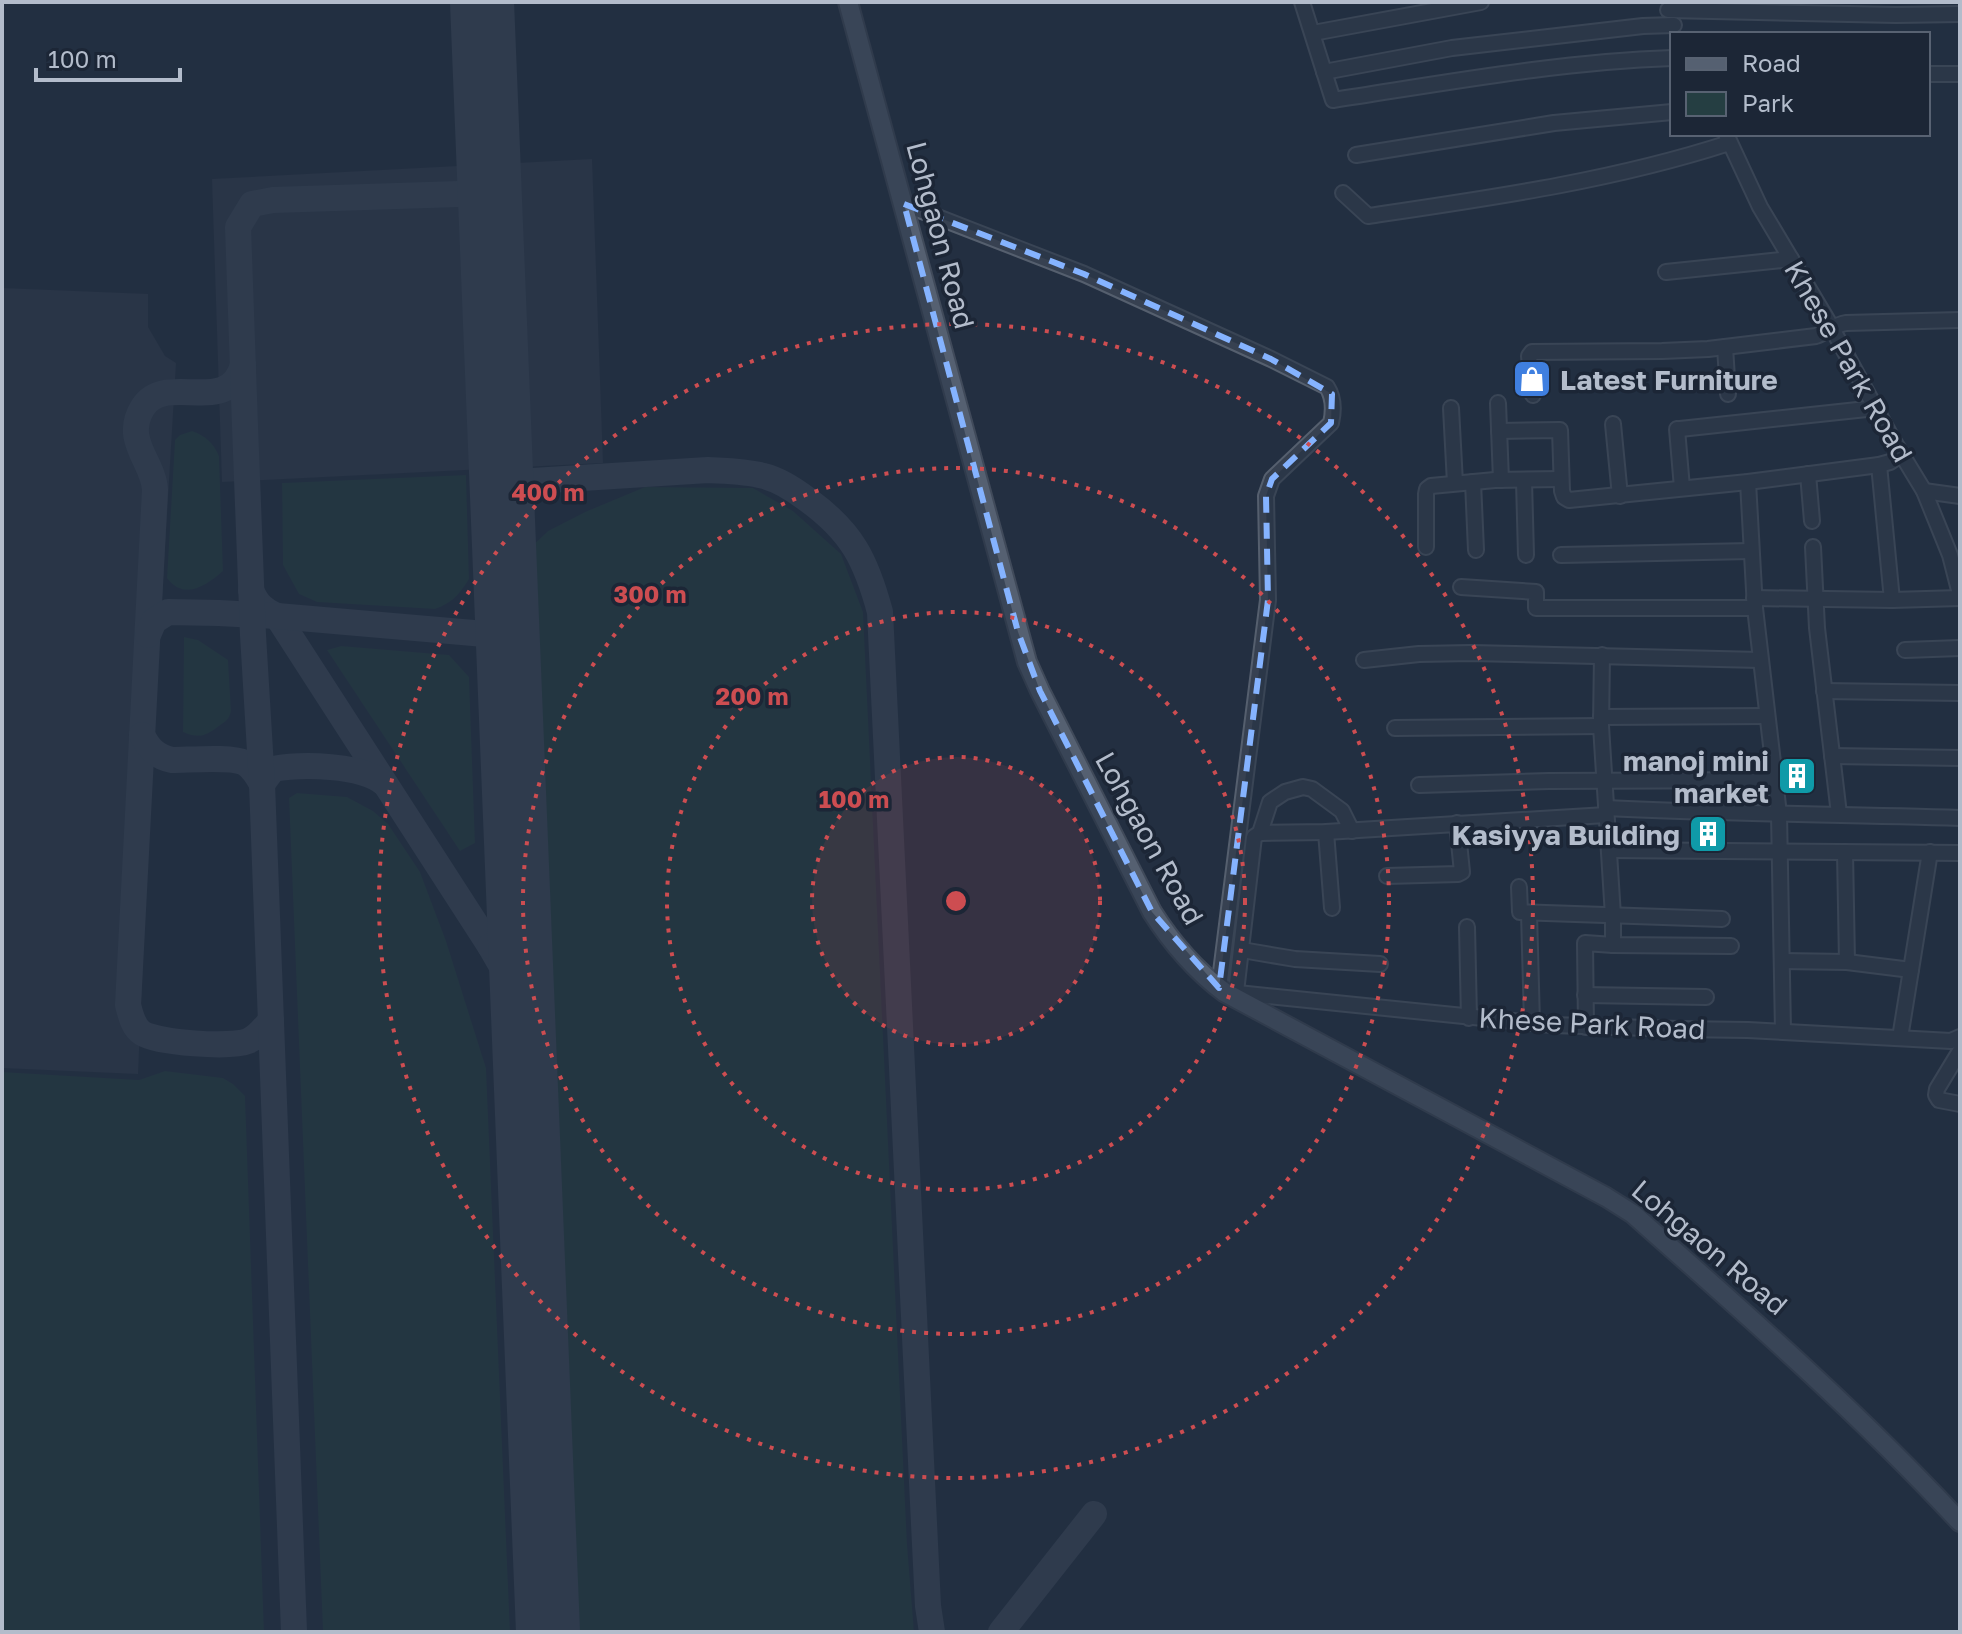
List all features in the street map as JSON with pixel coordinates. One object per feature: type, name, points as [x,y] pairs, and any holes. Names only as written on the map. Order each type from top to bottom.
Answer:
[{"type":"main road","name":"Lohgaon Road","points":[[848,2],[1027,662],[1152,912],[1165,932],[1188,960],[1227,991],[1633,1214],[1776,1340],[1924,1483],[1960,1522]]},
{"type":"street","points":[[1302,2],[1333,100],[1529,71],[1670,58]]},
{"type":"street","points":[[1313,33],[1481,2]]},
{"type":"street","points":[[1324,72],[1452,48],[1643,26],[1676,30],[1667,6],[1927,8],[1960,14]]},
{"type":"street","points":[[1930,74],[1960,74]]},
{"type":"street","points":[[1356,155],[1554,123],[1670,112]]},
{"type":"street","points":[[1343,193],[1368,216],[1595,179],[1691,155],[1727,139]]},
{"type":"street","name":"Khese Park Road","points":[[1727,139],[1760,207],[1924,491],[1955,556],[1960,596]]},
{"type":"street","points":[[904,204],[1084,274],[1271,359],[1327,387],[1332,394],[1331,423],[1272,479],[1266,496],[1268,600],[1227,991]]},
{"type":"street","points":[[1666,272],[1791,259]]},
{"type":"street","points":[[1533,395],[1529,356],[1532,352],[1725,347],[1816,336],[1846,323],[1960,320]]},
{"type":"street","points":[[1725,347],[1728,394]]},
{"type":"street","points":[[1498,403],[1501,480]]},
{"type":"street","points":[[1451,408],[1455,483]]},
{"type":"street","points":[[1682,488],[1678,429],[1876,408]]},
{"type":"street","points":[[1613,424],[1620,496]]},
{"type":"street","points":[[1499,431],[1560,430],[1562,491],[1569,500],[1879,465],[1902,454]]},
{"type":"street","points":[[1879,465],[1892,600]]},
{"type":"street","points":[[1808,474],[1812,521]]},
{"type":"street","points":[[1426,547],[1427,489],[1431,486],[1561,479]]},
{"type":"street","points":[[1524,481],[1526,555]]},
{"type":"street","points":[[1473,482],[1476,550]]},
{"type":"street","points":[[1748,482],[1754,603],[1779,814],[1783,1031]]},
{"type":"street","points":[[1924,491],[1960,496]]},
{"type":"street","points":[[1813,547],[1815,600],[1839,814]]},
{"type":"street","points":[[1561,555],[1751,551]]},
{"type":"street","points":[[1461,587],[1536,592],[1536,608],[1960,596]]},
{"type":"street","points":[[1905,650],[1960,648]]},
{"type":"street","points":[[1364,660],[1419,654],[1760,660]]},
{"type":"street","points":[[1602,655],[1601,721],[1613,945]]},
{"type":"street","points":[[1824,691],[1960,693]]},
{"type":"street","points":[[1395,728],[1766,716]]},
{"type":"street","points":[[1832,756],[1960,758]]},
{"type":"street","points":[[1419,785],[1775,780]]},
{"type":"street","points":[[1260,833],[1270,802],[1280,794],[1303,787],[1312,789],[1342,811],[1352,831]]},
{"type":"street","points":[[1227,991],[1242,950],[1254,837],[1260,833],[1352,831],[1606,811],[1960,818]]},
{"type":"street","points":[[1387,876],[1462,872],[1457,823]]},
{"type":"street","points":[[1326,832],[1332,908]]},
{"type":"street","points":[[1609,850],[1960,853]]},
{"type":"street","points":[[1845,852],[1847,962]]},
{"type":"street","points":[[1900,1038],[1930,852]]},
{"type":"street","points":[[1519,887],[1520,912],[1722,919]]},
{"type":"street","points":[[1529,913],[1532,1023]]},
{"type":"street","points":[[1467,927],[1469,1018]]},
{"type":"street","points":[[1586,1027],[1585,943],[1731,946]]},
{"type":"street","points":[[1242,950],[1295,959],[1380,964]]},
{"type":"street","points":[[1782,961],[1847,962],[1911,970]]},
{"type":"street","name":"Khese Park Road","points":[[1227,991],[1469,1018],[1586,1027],[1783,1031],[1951,1041],[1960,1037]]},
{"type":"street","points":[[1585,995],[1706,997]]},
{"type":"street","points":[[1960,1051],[1936,1095],[1939,1100],[1960,1104]]},
{"type":"highlighted area","points":[[904,204],[1084,274],[1271,359],[1332,394],[1331,423],[1272,479],[1266,496],[1268,600],[1219,988],[1152,912],[1040,691],[1018,632]]},
{"type":"shaded area","points":[[592,159],[603,463],[222,482],[212,179]]},
{"type":"shaded area","points":[[2,288],[148,294],[148,327],[165,356],[176,363],[149,817],[138,1074],[2,1068]]},
{"type":"green space","points":[[192,431],[208,440],[219,456],[223,571],[202,586],[188,590],[174,585],[167,578],[175,440]]},
{"type":"green space","points":[[466,475],[469,579],[451,601],[435,609],[317,602],[299,594],[283,565],[282,483]]},
{"type":"green space","points":[[645,487],[753,488],[793,511],[841,554],[863,612],[907,1544],[914,1632],[576,1632],[530,548],[548,531]]},
{"type":"green space","points":[[184,637],[198,640],[228,660],[230,714],[224,723],[202,735],[183,732]]},
{"type":"green space","points":[[341,646],[449,655],[469,677],[475,843],[460,851],[327,650]]},
{"type":"green space","points":[[297,793],[347,797],[373,811],[388,824],[420,872],[446,941],[486,1068],[510,1632],[323,1632],[289,798]]},
{"type":"green space","points":[[165,1071],[223,1078],[245,1096],[264,1632],[2,1632],[2,1072],[139,1080]]},
{"type":"taxiway","points":[[294,1632],[238,227],[252,204],[273,200],[490,193]]},
{"type":"taxiway","points":[[243,365],[235,381],[224,389],[166,393],[153,397],[137,419],[137,440],[155,490],[128,1005],[139,1031],[150,1037],[178,1042],[211,1044],[248,1041],[271,1020]]},
{"type":"taxiway","points":[[502,483],[708,470],[764,476],[793,489],[836,524],[855,548],[869,577],[880,612],[928,1606],[932,1632]]},
{"type":"taxiway","points":[[251,590],[261,606],[277,616],[490,946],[523,1003]]},
{"type":"taxiway","points":[[148,635],[154,621],[168,612],[277,616],[508,636]]},
{"type":"taxiway","points":[[142,735],[154,752],[167,759],[221,759],[245,763],[262,784],[273,769],[299,766],[347,769],[375,777],[385,784]]},
{"type":"taxiway","points":[[490,946],[508,936],[519,920]]},
{"type":"taxiway","points":[[1001,1632],[1094,1514]]},
{"type":"runway","points":[[482,2],[548,1632]]},
{"type":"place","name":"Latest Furniture","points":[[1532,379]]},
{"type":"place","name":"manoj mini market","points":[[1797,776]]},
{"type":"place","name":"Kasiyya Building","points":[[1708,834]]}]
